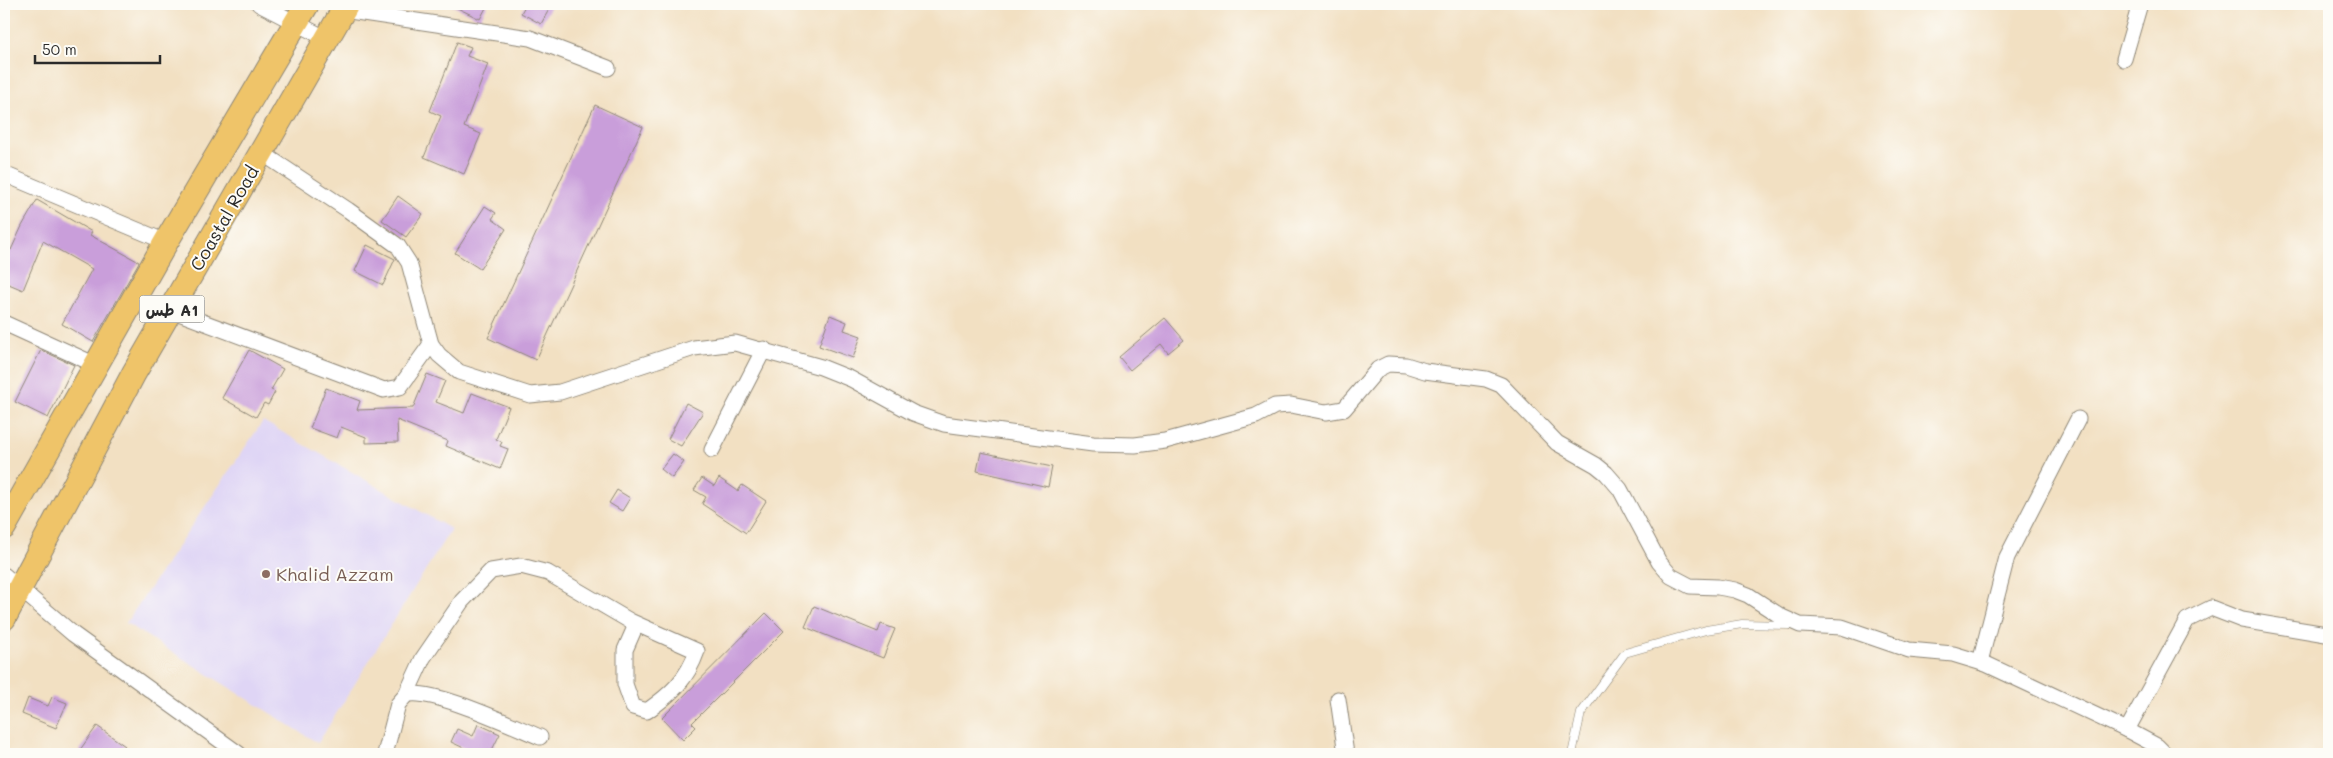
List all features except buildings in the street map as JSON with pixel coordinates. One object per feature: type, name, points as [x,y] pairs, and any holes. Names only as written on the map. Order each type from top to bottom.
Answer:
[{"type":"highway","name":"Coastal Road","points":[[4,618],[12,582],[345,7]]},
{"type":"highway","name":"Coastal Road","points":[[4,526],[166,242],[302,13]]},
{"type":"street","points":[[259,4],[302,13],[327,39]]},
{"type":"street","points":[[2124,58],[2140,4]]},
{"type":"street","points":[[345,7],[530,38],[608,68]]},
{"type":"street","points":[[262,153],[348,210],[404,253],[409,263],[431,344],[439,355],[458,372],[518,393],[530,395],[560,392],[694,348],[735,343],[764,349],[821,367],[851,380],[913,412],[944,424],[1102,444],[1135,445],[1165,442],[1256,416],[1275,406],[1291,406],[1326,412],[1344,409],[1378,369],[1388,364],[1406,365],[1425,372],[1486,379],[1501,385],[1557,443],[1596,465],[1606,473],[1620,490],[1659,562],[1671,576],[1690,586],[1718,586],[1735,590],[1800,625],[1842,627],[1910,650],[1953,654],[1980,662],[2127,730],[2156,746],[2165,754]]},
{"type":"street","points":[[4,174],[166,242]]},
{"type":"street","points":[[171,310],[384,390],[400,387],[431,344]]},
{"type":"street","points":[[4,323],[96,365]]},
{"type":"street","points":[[712,450],[764,349]]},
{"type":"street","points":[[1980,662],[2007,557],[2078,420]]},
{"type":"street","points":[[385,754],[398,704],[406,695],[429,650],[462,601],[491,571],[521,566],[548,572],[630,621],[636,624],[625,650],[625,684],[633,707],[647,711],[670,695],[691,668],[697,651],[630,621]]},
{"type":"street","points":[[12,582],[73,634],[239,754]]},
{"type":"street","points":[[2127,730],[2187,620],[2211,608],[2242,620],[2329,633]]},
{"type":"street","points":[[406,695],[422,693],[474,710],[540,737]]},
{"type":"street","points":[[1338,699],[1346,754]]},
{"type":"lane","points":[[1572,754],[1581,713],[1625,653],[1706,630],[1742,624],[1800,625]]},
{"type":"shaded area","points":[[263,421],[451,529],[318,743],[126,623]]},
{"type":"place","name":"Khalid Azzam","points":[[266,574]]}]
